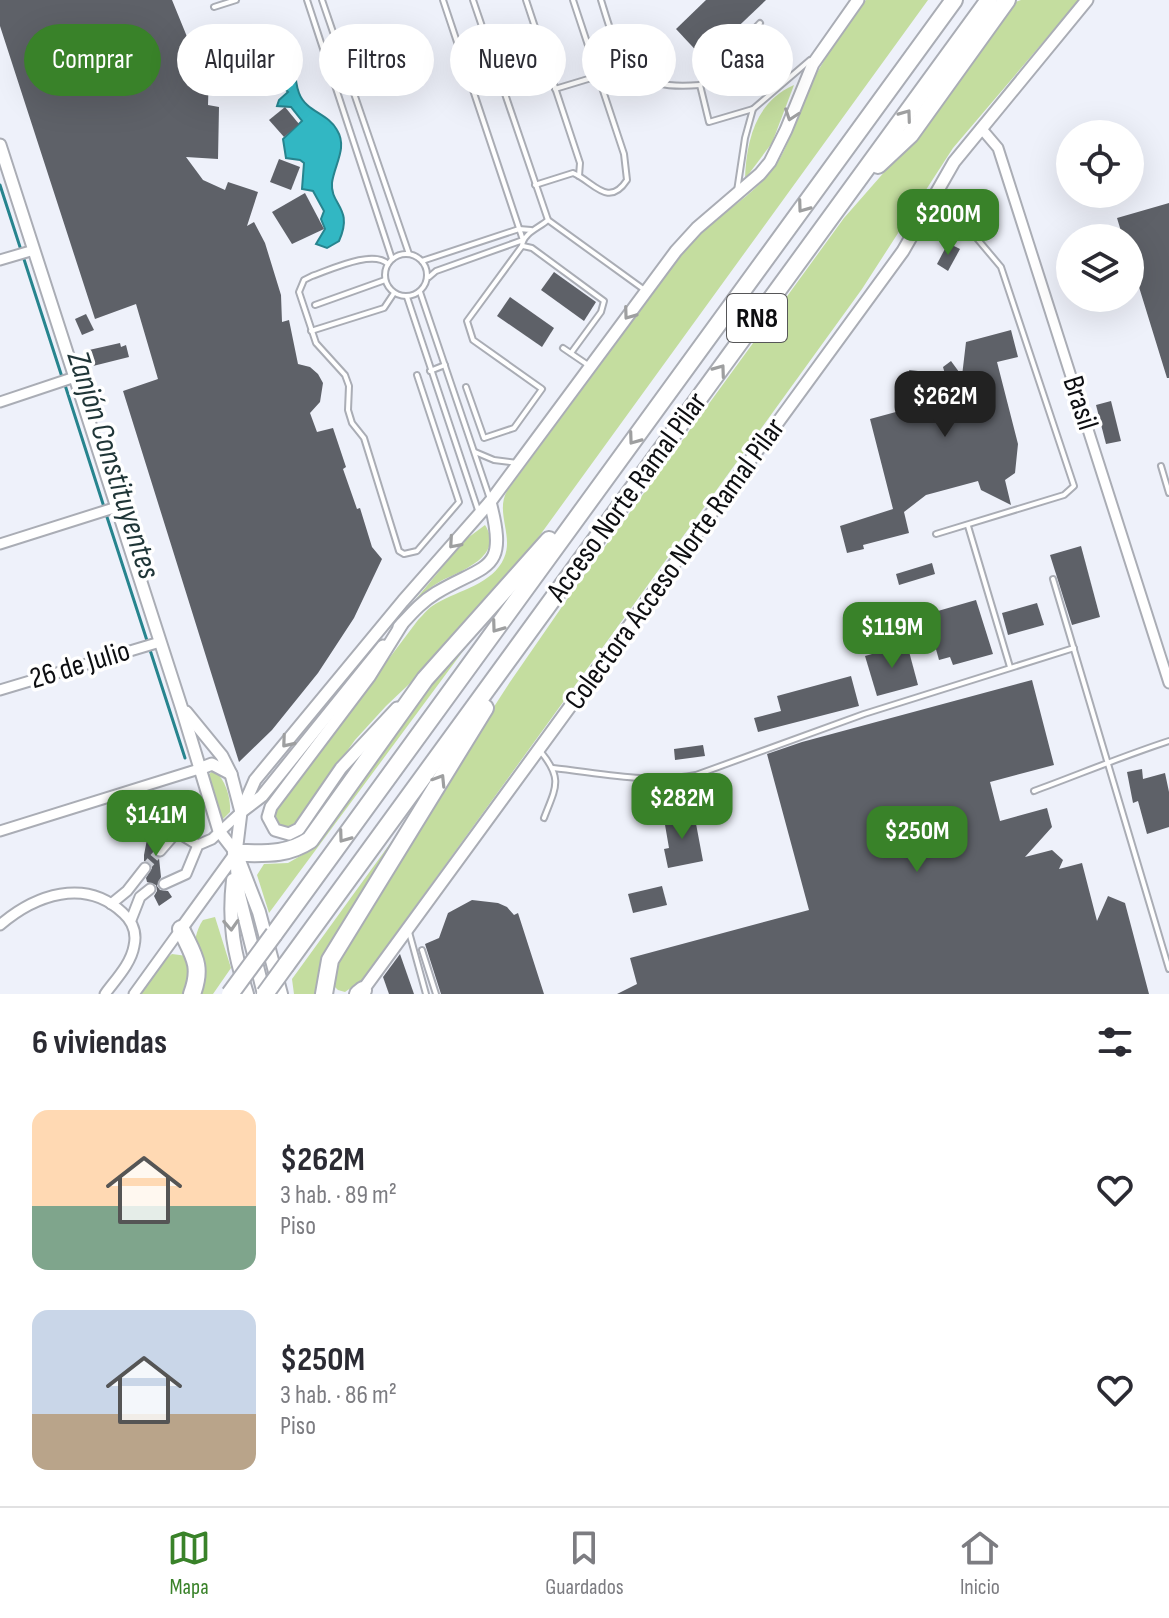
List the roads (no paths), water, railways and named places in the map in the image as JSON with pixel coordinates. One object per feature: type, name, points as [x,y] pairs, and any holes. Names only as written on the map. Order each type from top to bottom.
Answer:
[{"type":"highway","points":[[915,53],[946,0]]},
{"type":"highway","name":"Acceso Norte Ramal Pilar","points":[[230,994],[954,0]]},
{"type":"highway","name":"Acceso Norte Ramal Pilar","points":[[264,994],[989,0]]},
{"type":"highway","points":[[851,190],[910,135],[1007,0]]},
{"type":"highway","points":[[236,853],[283,853],[310,840],[425,679],[609,473]]},
{"type":"highway","points":[[326,993],[330,960],[525,637]]},
{"type":"highway","points":[[181,929],[197,962],[198,973],[192,994]]},
{"type":"main road","points":[[236,853],[230,926],[234,953],[247,994]]},
{"type":"main road","points":[[236,853],[239,895],[264,994]]},
{"type":"main road","points":[[236,853],[259,912],[281,994]]},
{"type":"street","points":[[134,994],[236,853],[241,812],[255,780],[490,502],[687,238],[760,174],[777,150],[805,78],[821,50],[858,0]]},
{"type":"street","name":"Colectora Acceso Norte Ramal Pilar","points":[[361,993],[903,251],[930,201],[981,128],[1051,48],[1087,0]]},
{"type":"street","name":"Brasil","points":[[981,128],[998,148],[1169,683]]},
{"type":"street","points":[[0,145],[31,251],[219,831],[236,853]]},
{"type":"street","points":[[0,260],[31,251]]},
{"type":"street","points":[[0,402],[72,378]]},
{"type":"street","points":[[164,884],[186,874],[198,845],[212,839],[262,796],[365,665],[402,624],[429,598],[488,565],[495,552],[497,535],[490,502]]},
{"type":"street","points":[[0,544],[115,508]]},
{"type":"street","points":[[402,624],[369,677],[271,807],[268,817],[275,830],[289,834],[299,829],[357,748],[425,679]]},
{"type":"street","name":"26 de Julio","points":[[0,690],[157,642]]},
{"type":"street","points":[[181,706],[222,756],[231,774],[241,812]]},
{"type":"street","points":[[0,831],[212,764],[231,774]]},
{"type":"street","points":[[160,851],[173,836],[180,834],[198,845]]},
{"type":"street","points":[[111,904],[127,891],[145,868]]},
{"type":"street","points":[[131,920],[140,897],[150,889]]},
{"type":"street","points":[[0,925],[31,902],[59,894],[88,894],[111,904],[131,920],[135,945],[131,957],[105,994]]},
{"type":"lane","points":[[214,7],[236,0]]},
{"type":"lane","points":[[307,0],[390,262],[385,280]]},
{"type":"lane","points":[[322,0],[409,254],[422,261],[427,279]]},
{"type":"lane","points":[[443,0],[522,243]]},
{"type":"lane","points":[[473,0],[548,220],[638,282],[646,291]]},
{"type":"lane","points":[[526,0],[534,24]]},
{"type":"lane","points":[[573,0],[582,27]]},
{"type":"lane","points":[[601,0],[617,52],[630,68],[660,84],[692,85]]},
{"type":"lane","points":[[703,96],[709,122],[753,109],[821,50]]},
{"type":"lane","points":[[557,96],[580,163],[579,176]]},
{"type":"lane","points":[[535,185],[569,173],[604,193],[621,188],[627,180],[624,154],[605,96]]},
{"type":"lane","points":[[736,196],[753,109]]},
{"type":"lane","points":[[930,201],[969,229],[1001,267],[1074,486],[1064,495],[936,534]]},
{"type":"lane","points":[[466,387],[484,438],[514,428],[542,389],[473,340],[467,321],[532,230],[548,220]]},
{"type":"lane","points":[[422,261],[519,229],[532,230]]},
{"type":"lane","points":[[385,280],[394,293],[407,297],[420,292],[436,271],[522,243],[604,301],[601,312],[571,353]]},
{"type":"lane","points":[[409,254],[390,262],[367,258],[304,280],[299,292],[311,331],[322,351],[339,365],[345,375],[352,423],[364,438],[399,551],[404,554],[417,551],[459,502],[417,375]]},
{"type":"lane","points":[[315,305],[385,280]]},
{"type":"lane","points":[[420,292],[490,502]]},
{"type":"lane","points":[[311,331],[384,308],[394,293]]},
{"type":"lane","points":[[407,297],[480,514]]},
{"type":"lane","points":[[563,348],[590,367]]},
{"type":"lane","points":[[430,371],[445,365]]},
{"type":"lane","points":[[439,395],[453,391]]},
{"type":"lane","points":[[473,451],[494,460],[519,463]]},
{"type":"lane","points":[[1161,466],[1169,493]]},
{"type":"lane","points":[[968,526],[1010,667]]},
{"type":"lane","points":[[1053,579],[1169,969]]},
{"type":"lane","points":[[553,768],[655,779],[696,775],[864,714],[1074,648]]},
{"type":"lane","points":[[1034,791],[1098,768],[1108,761],[1169,741]]},
{"type":"lane","points":[[539,750],[553,768],[554,791],[544,818]]},
{"type":"lane","points":[[408,929],[426,994]]},
{"type":"lane","points":[[422,950],[436,994]]},
{"type":"water","points":[[284,96],[300,96],[333,124],[340,137],[341,150],[332,190],[343,214],[343,230],[339,241],[327,248],[316,244],[325,229],[321,219],[324,211],[313,191],[302,189],[304,163],[286,158],[283,139],[302,121],[291,107],[277,106]]},
{"type":"waterway","name":"Zanjón Constituyentes","points":[[0,185],[62,377]]},
{"type":"waterway","name":"Zanjón Constituyentes","points":[[65,385],[104,507]]},
{"type":"waterway","name":"Zanjón Constituyentes","points":[[106,514],[185,758]]},
{"type":"tunnel","points":[[145,868],[160,851]]}]
